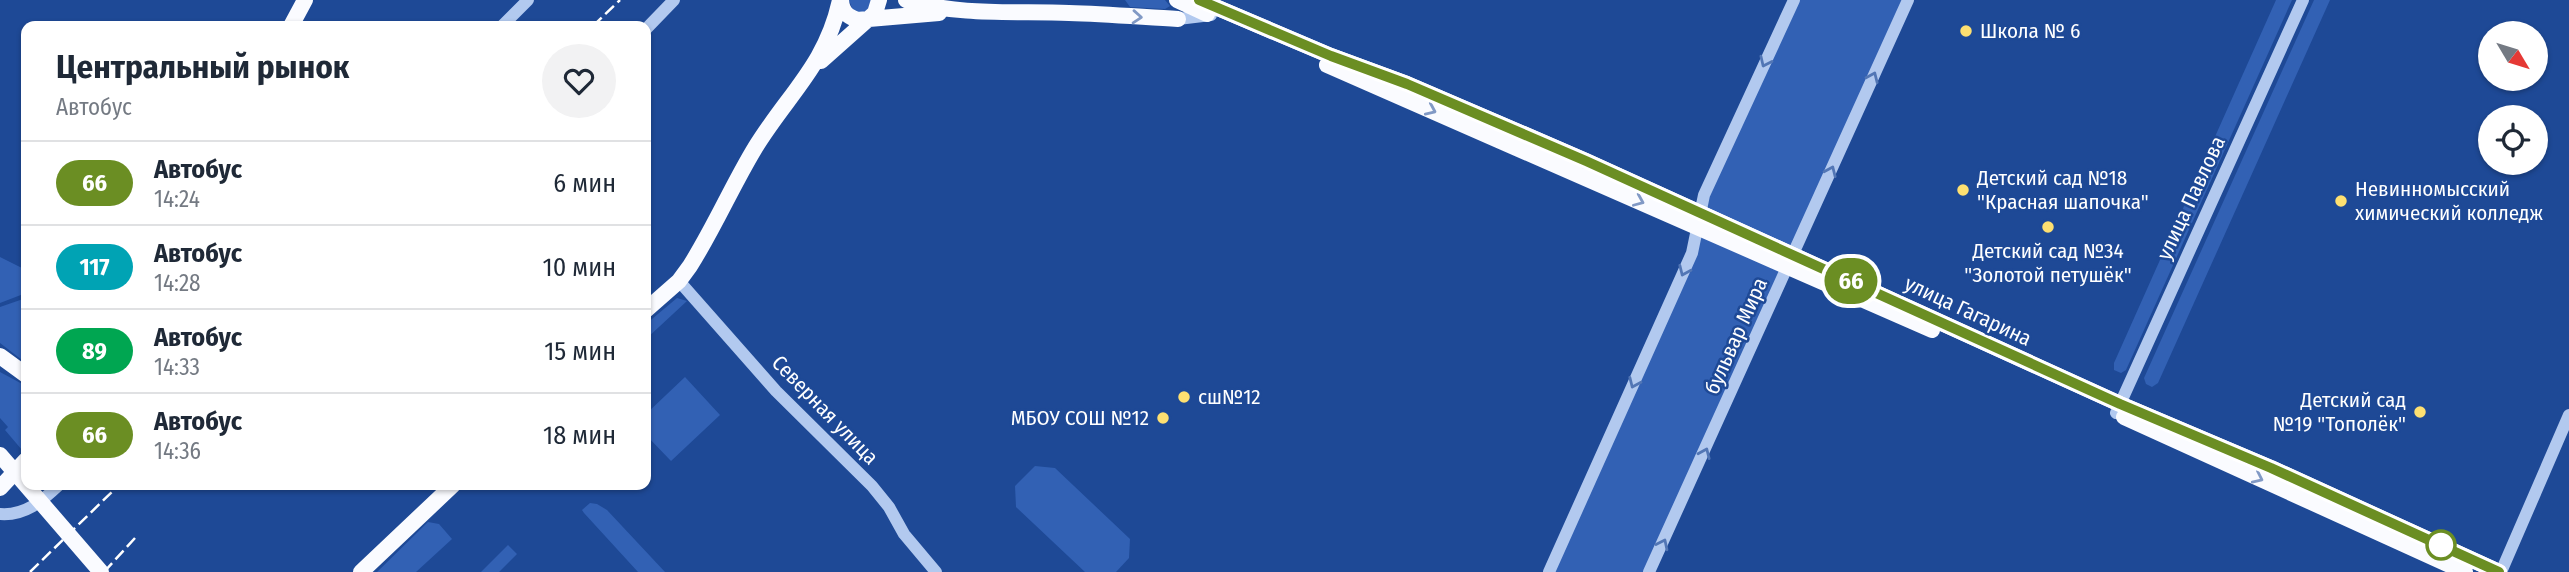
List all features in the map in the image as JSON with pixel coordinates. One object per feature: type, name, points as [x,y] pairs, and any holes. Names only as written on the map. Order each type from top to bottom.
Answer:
[{"type":"main road","points":[[294,21],[305,0]]},
{"type":"main road","points":[[840,0],[848,16],[857,20],[868,19]]},
{"type":"main road","points":[[651,306],[679,281],[703,246],[755,148],[812,70],[834,26],[840,0]]},
{"type":"main road","points":[[812,70],[875,13],[879,0]]},
{"type":"main road","name":"улица Гагарина","points":[[906,0],[966,11]]},
{"type":"main road","points":[[1097,14],[1117,0]]},
{"type":"main road","name":"улица Гагарина","points":[[1177,0],[1217,9]]},
{"type":"main road","name":"улица Гагарина","points":[[1199,0],[1331,56],[1407,84],[1698,219],[2118,408],[2465,572]]},
{"type":"main road","name":"улица Гагарина","points":[[868,19],[966,11],[1178,19]]},
{"type":"main road","points":[[0,356],[21,371]]},
{"type":"main road","name":"улица Гагарина","points":[[2118,408],[2271,468],[2500,572]]},
{"type":"main road","points":[[0,455],[21,479]]},
{"type":"main road","points":[[0,488],[21,465]]},
{"type":"main road","points":[[30,490],[101,572]]},
{"type":"main road","points":[[362,572],[448,490]]},
{"type":"street","points":[[507,21],[528,0]]},
{"type":"street","points":[[651,24],[674,0]]},
{"type":"street","points":[[1549,572],[1692,253],[1704,195],[1794,0]]},
{"type":"street","name":"бульвар Мира","points":[[1649,572],[1908,0]]},
{"type":"street","name":"улица Павлова","points":[[2118,408],[2303,0]]},
{"type":"street","name":"улица Гагарина","points":[[1178,19],[1217,9]]},
{"type":"street","name":"Северная улица","points":[[679,281],[776,391],[872,486],[895,515],[904,534],[936,572]]},
{"type":"street","points":[[2500,572],[2569,415]]},
{"type":"street","points":[[0,514],[24,512],[45,499],[53,490]]},
{"type":"shaded area","points":[[849,0],[872,0],[870,8],[862,13],[853,11]]},
{"type":"shaded area","points":[[1125,0],[1165,0],[1170,6],[1165,9],[1130,7]]},
{"type":"shaded area","points":[[1794,0],[1908,0],[1649,572],[1549,572],[1692,253],[1698,219]]},
{"type":"shaded area","points":[[2276,0],[2292,0],[2126,370],[2121,373],[2114,370],[2114,363]]},
{"type":"shaded area","points":[[2314,0],[2330,0],[2158,383],[2152,387],[2146,384],[2144,378]]},
{"type":"shaded area","points":[[0,257],[21,268],[21,295],[0,303]]},
{"type":"shaded area","points":[[677,298],[687,301],[651,334],[651,320]]},
{"type":"shaded area","points":[[21,300],[21,359],[0,343],[0,307]]},
{"type":"shaded area","points":[[0,372],[21,383],[21,449],[5,430],[8,427],[0,418]]},
{"type":"shaded area","points":[[685,377],[720,415],[671,461],[651,440],[651,409]]},
{"type":"shaded area","points":[[1035,466],[1055,468],[1130,539],[1129,558],[1116,572],[1085,572],[1016,507],[1015,486]]},
{"type":"shaded area","points":[[590,503],[607,510],[665,572],[638,572],[584,513],[582,510]]},
{"type":"shaded area","points":[[428,522],[439,524],[452,539],[416,572],[377,572]]},
{"type":"shaded area","points":[[508,545],[517,554],[499,572],[481,572]]},
{"type":"railway","points":[[598,21],[620,0]]},
{"type":"railway","points":[[30,572],[114,490]]},
{"type":"railway","points":[[104,572],[135,538]]},
{"type":"bus line","name":"66","points":[[1199,0],[1331,56],[1407,84],[1586,161],[2120,404],[2271,468],[2499,572]]},
{"type":"place","name":"Школа № 6","points":[[1966,31]]},
{"type":"place","name":"Детский сад №18 \"Красная шапочка\"","points":[[1963,190]]},
{"type":"place","name":"Невинномысский химический колледж","points":[[2341,201]]},
{"type":"place","name":"Детский сад №34 \"Золотой петушёк\"","points":[[2048,227]]},
{"type":"place","name":"сш№12","points":[[1184,397]]},
{"type":"place","name":"Детский сад №19 \"Тополёк\"","points":[[2420,412]]},
{"type":"place","name":"МБОУ СОШ №12","points":[[1163,418]]}]
